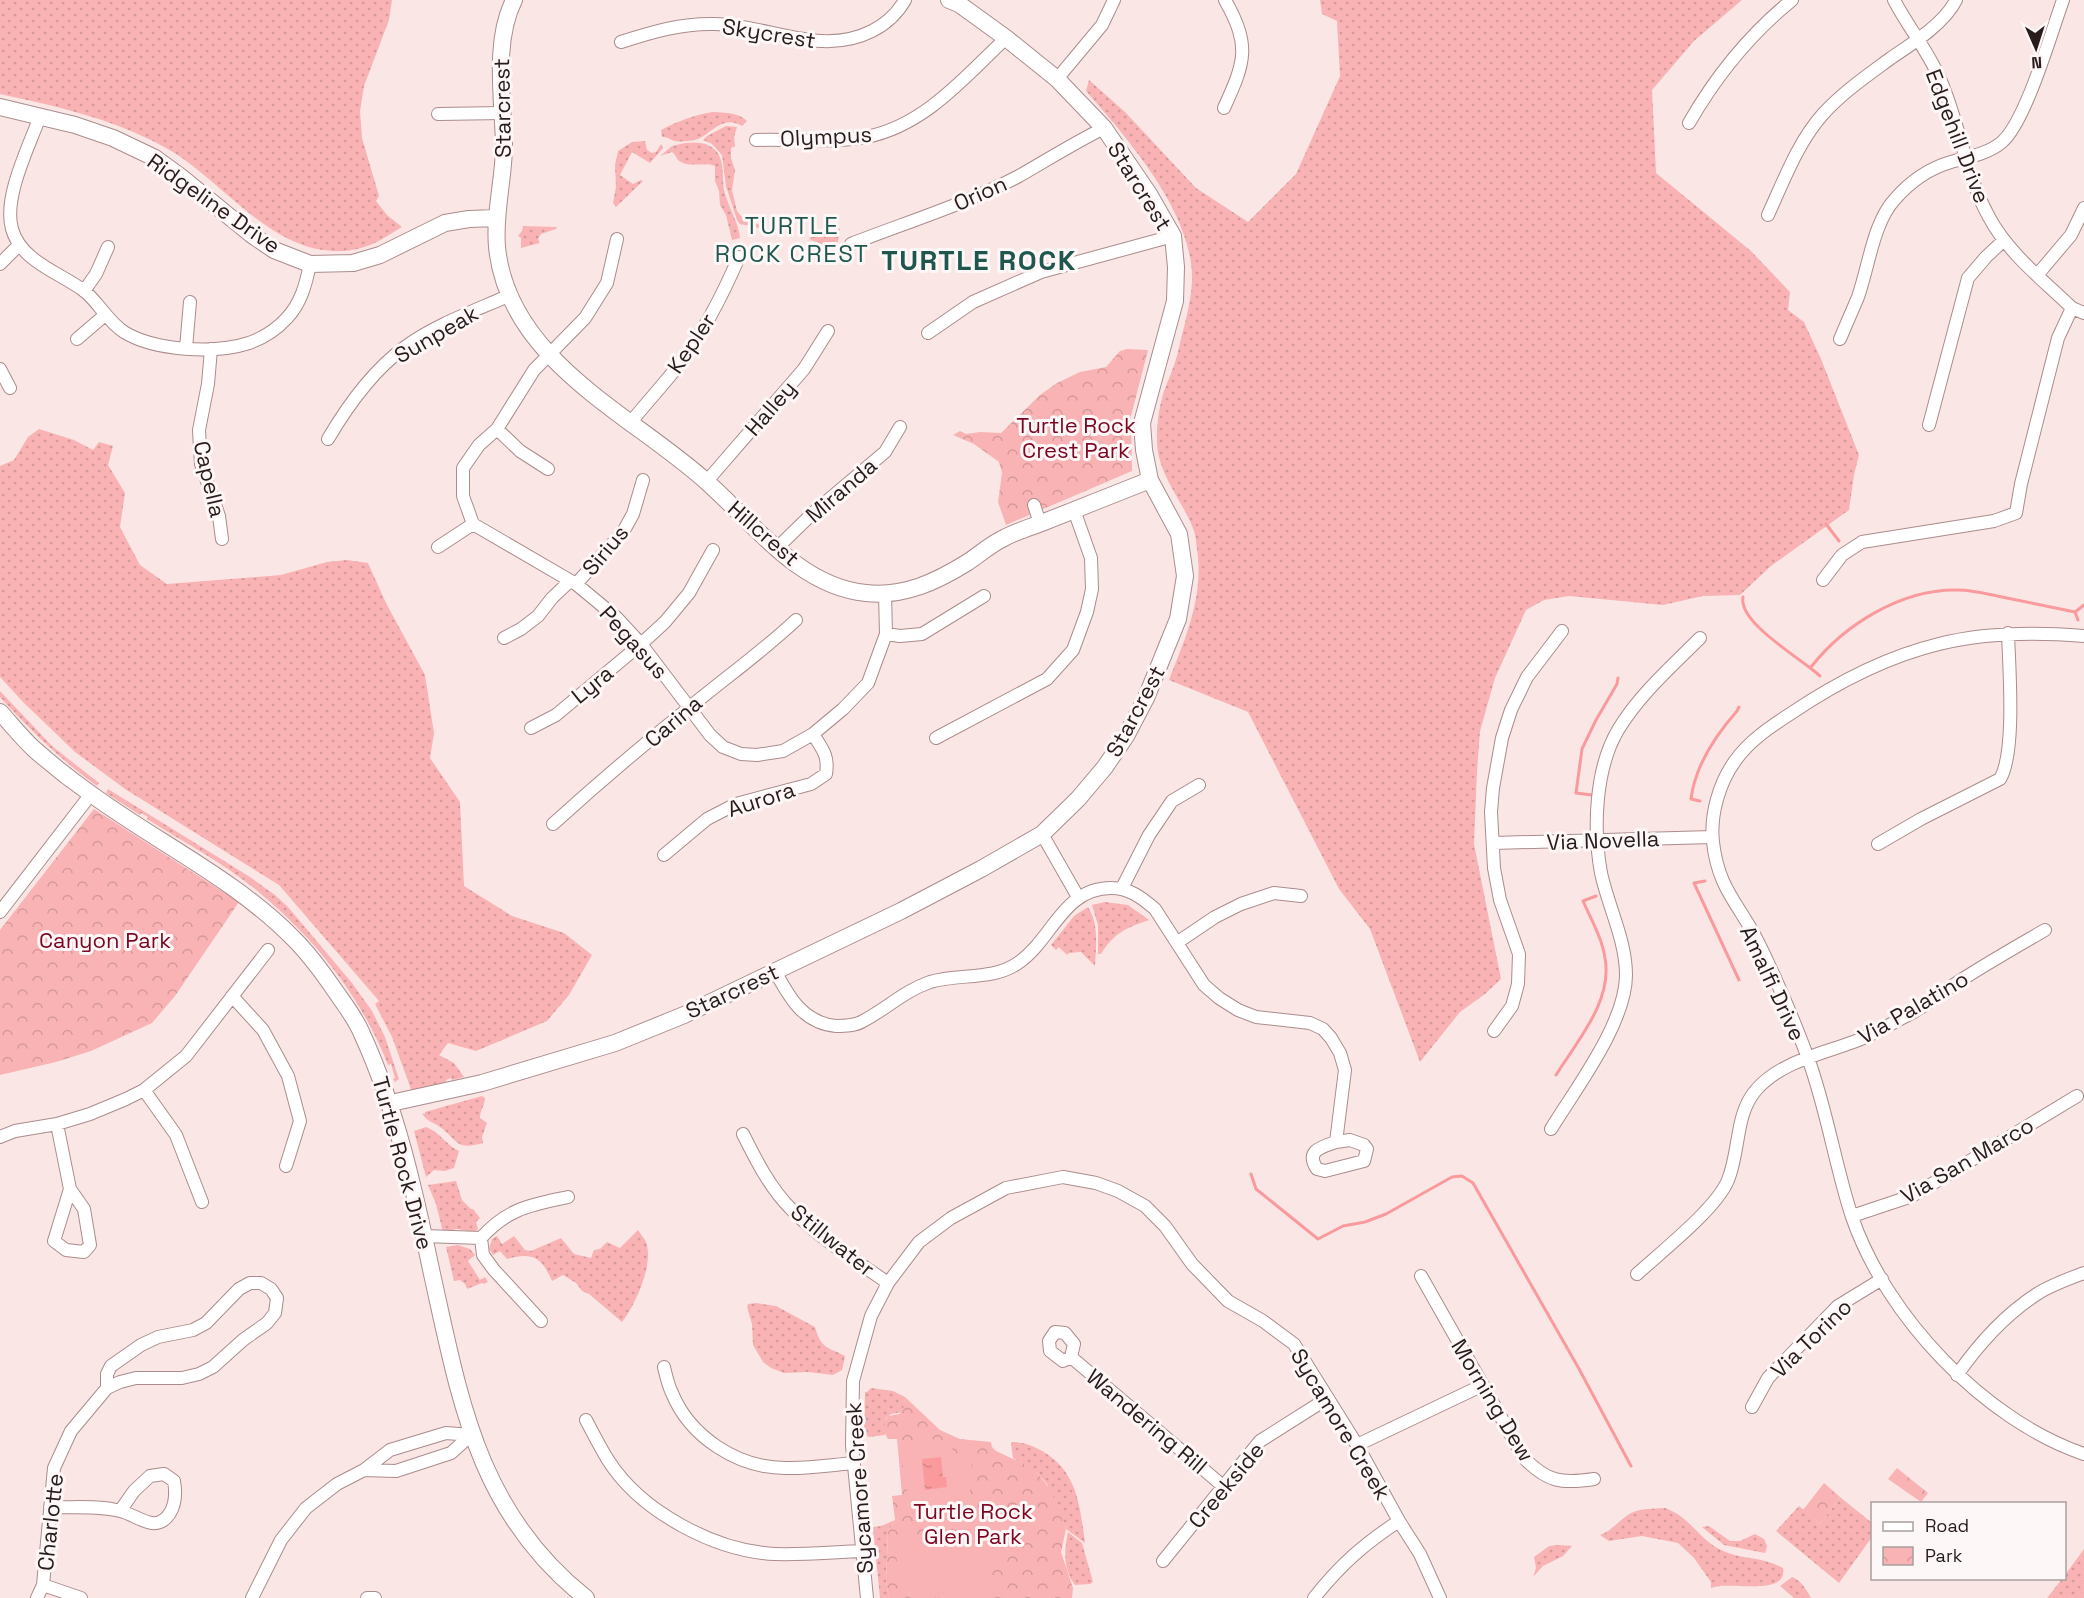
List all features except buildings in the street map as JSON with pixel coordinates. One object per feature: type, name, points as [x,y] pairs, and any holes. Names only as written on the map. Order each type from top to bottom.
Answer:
[{"type":"street","name":"Starcrest","points":[[496,218],[504,159],[501,45],[507,14],[514,0]]},
{"type":"street","name":"Skycrest","points":[[621,42],[684,25],[717,24],[748,27],[805,40],[835,42],[862,36],[883,25],[898,11],[905,0]]},
{"type":"street","name":"Starcrest","points":[[391,1103],[482,1083],[615,1043],[684,1015],[981,870],[1042,834],[1078,799],[1105,767],[1126,736],[1146,698],[1178,619],[1185,576],[1179,534],[1150,480],[1142,423],[1174,301],[1176,267],[1173,236],[1149,194],[1104,128],[1057,79],[1006,38],[950,0]]},
{"type":"street","points":[[1057,79],[1102,25],[1114,0]]},
{"type":"street","points":[[1224,108],[1239,77],[1243,61],[1241,32],[1225,0]]},
{"type":"street","points":[[1689,123],[1705,95],[1753,34],[1792,0]]},
{"type":"street","name":"Edgehill Drive","points":[[1894,0],[1940,78],[1976,191],[1989,218],[2004,240],[2072,308],[2084,314]]},
{"type":"street","points":[[1768,215],[1805,137],[1824,113],[1850,89],[1918,40],[1938,22],[1956,0]]},
{"type":"street","points":[[1840,339],[1858,297],[1882,218],[1893,201],[1911,183],[1932,170],[1984,152],[2002,143],[2013,130],[2026,102],[2063,0]]},
{"type":"street","name":"Olympus","points":[[756,140],[865,137],[890,130],[920,116],[958,84],[1006,38]]},
{"type":"street","name":"Ridgeline Drive","points":[[0,107],[40,116],[113,138],[155,159],[274,250],[310,264],[353,262],[380,255],[445,223],[496,218]]},
{"type":"street","points":[[438,114],[503,113]]},
{"type":"street","points":[[40,116],[6,193],[11,228],[18,246],[49,271],[84,291],[123,331],[143,341],[186,348],[210,349],[250,343],[272,331],[288,317],[301,298],[310,264]]},
{"type":"street","name":"Orion","points":[[851,244],[967,200],[1018,176],[1073,143],[1104,128]]},
{"type":"street","points":[[2038,274],[2071,235],[2084,208]]},
{"type":"street","name":"Hillcrest","points":[[496,218],[501,271],[508,296],[548,355],[588,389],[707,481],[777,548],[818,578],[863,593],[906,592],[927,585],[966,563],[1002,538],[1150,480]]},
{"type":"street","points":[[928,333],[973,302],[1041,272],[1173,236]]},
{"type":"street","points":[[438,547],[473,524],[463,496],[463,468],[479,445],[497,429],[534,370],[585,318],[607,283],[617,239]]},
{"type":"street","points":[[1929,425],[1968,278],[2004,240]]},
{"type":"street","points":[[0,264],[18,246]]},
{"type":"street","points":[[84,291],[96,274],[108,247]]},
{"type":"street","name":"Kepler","points":[[631,422],[681,362],[704,328],[725,291],[739,257]]},
{"type":"street","name":"Sunpeak","points":[[328,439],[362,388],[405,347],[434,330],[508,296]]},
{"type":"street","points":[[186,348],[190,303]]},
{"type":"street","points":[[1823,580],[1842,555],[1862,542],[1994,521],[2016,513],[2021,484],[2058,338],[2072,308]]},
{"type":"street","points":[[77,339],[105,315]]},
{"type":"street","name":"Halley","points":[[707,481],[804,369],[828,331]]},
{"type":"street","name":"Capella","points":[[210,349],[208,384],[199,430],[201,464],[219,516],[222,539]]},
{"type":"street","points":[[0,369],[10,388]]},
{"type":"street","name":"Miranda","points":[[777,548],[814,512],[885,452],[900,428]]},
{"type":"street","points":[[497,429],[520,451],[548,469]]},
{"type":"street","name":"Sirius","points":[[504,638],[538,616],[552,598],[573,582],[623,532],[633,514],[643,480]]},
{"type":"street","points":[[1034,505],[1040,523]]},
{"type":"street","points":[[936,738],[1047,679],[1073,650],[1087,612],[1092,589],[1091,558],[1074,510]]},
{"type":"street","name":"Pegasus","points":[[473,524],[573,582],[617,618],[641,644],[710,735],[723,747],[741,754],[758,755],[783,751],[813,734],[843,709],[868,683],[886,634],[885,594]]},
{"type":"street","name":"Lyra","points":[[531,728],[556,715],[665,622],[689,593],[714,550]]},
{"type":"street","points":[[886,634],[900,636],[922,634],[984,596]]},
{"type":"street","name":"Carina","points":[[553,824],[689,708],[766,648],[796,621]]},
{"type":"street","points":[[1494,1031],[1512,1006],[1518,984],[1519,954],[1500,900],[1494,868],[1491,812],[1493,788],[1502,738],[1508,719],[1527,677],[1562,631]]},
{"type":"street","points":[[1878,844],[1921,819],[2000,779],[2006,770],[2009,723],[2008,633]]},
{"type":"street","name":"Amalfi Drive","points":[[2084,636],[2008,633],[1973,637],[1902,655],[1838,684],[1753,740],[1735,760],[1723,782],[1713,820],[1713,837],[1723,883],[1756,937],[1808,1059],[1822,1102],[1852,1216],[1882,1279],[1917,1330],[1957,1375],[2021,1424],[2084,1454]]},
{"type":"street","points":[[1551,1129],[1612,1028],[1626,975],[1622,949],[1601,872],[1597,803],[1601,774],[1618,731],[1653,684],[1700,638]]},
{"type":"street","name":"Turtle Rock Drive","points":[[0,712],[33,748],[91,794],[238,892],[268,915],[318,965],[361,1030],[391,1103],[424,1236],[455,1378],[471,1435],[515,1524],[565,1582],[586,1598]]},
{"type":"street","name":"Aurora","points":[[664,855],[707,819],[736,804],[812,784],[825,774],[828,762],[813,734]]},
{"type":"street","points":[[1122,888],[1149,835],[1172,801],[1199,785]]},
{"type":"street","points":[[0,912],[91,794]]},
{"type":"street","points":[[1042,834],[1078,897]]},
{"type":"street","name":"Via Novella","points":[[1494,843],[1713,837]]},
{"type":"street","points":[[775,971],[791,1001],[806,1016],[824,1025],[845,1026],[861,1023],[896,998],[927,983],[944,978],[992,974],[1018,963],[1033,950],[1060,915],[1078,897],[1103,888],[1122,888],[1144,899],[1155,909],[1204,985],[1219,998],[1238,1010],[1256,1017],[1310,1023],[1323,1029],[1331,1038],[1340,1053],[1345,1070],[1336,1142]]},
{"type":"street","points":[[1178,942],[1215,917],[1241,904],[1274,893],[1301,896]]},
{"type":"street","name":"Via Palatino","points":[[1637,1274],[1713,1203],[1727,1182],[1735,1159],[1744,1109],[1755,1090],[1770,1077],[1789,1066],[1862,1038],[1913,1012],[2045,930]]},
{"type":"street","points":[[0,1137],[15,1131],[57,1124],[90,1114],[144,1090],[186,1056],[268,950]]},
{"type":"street","points":[[232,996],[263,1030],[288,1076],[300,1121],[286,1166]]},
{"type":"street","points":[[144,1090],[176,1135],[202,1202]]},
{"type":"street","name":"Via San Marco","points":[[1852,1216],[1912,1196],[2077,1096]]},
{"type":"street","points":[[57,1124],[70,1189],[84,1209],[90,1245],[84,1252],[66,1250],[54,1241],[70,1189]]},
{"type":"street","name":"Stillwater","points":[[743,1134],[758,1165],[790,1208],[829,1242],[888,1283]]},
{"type":"street","name":"Sycamore Creek","points":[[867,1598],[851,1419],[854,1381],[871,1316],[888,1283],[919,1242],[951,1218],[1006,1188],[1063,1177],[1096,1183],[1118,1191],[1145,1206],[1165,1226],[1192,1264],[1228,1301],[1263,1321],[1294,1344],[1357,1445],[1420,1554],[1440,1598]]},
{"type":"street","points":[[541,1321],[483,1255],[481,1238],[495,1222],[516,1210],[568,1197]]},
{"type":"street","points":[[424,1236],[481,1238]]},
{"type":"street","points":[[1957,1375],[1971,1355],[2008,1317],[2036,1294],[2061,1281],[2084,1273]]},
{"type":"street","name":"Morning Dew","points":[[1421,1276],[1517,1448],[1532,1466],[1550,1479],[1563,1482],[1572,1483],[1594,1479]]},
{"type":"street","name":"Via Torino","points":[[1752,1407],[1768,1378],[1838,1306],[1882,1279]]},
{"type":"street","name":"Charlotte","points":[[37,1598],[43,1585],[54,1468],[71,1431],[107,1388],[136,1378],[182,1378],[199,1374],[213,1367],[243,1340],[256,1333],[275,1313],[277,1298],[272,1289],[261,1282],[250,1283],[239,1289],[206,1323],[193,1330],[158,1337],[141,1345],[111,1366],[107,1374],[107,1388]]},
{"type":"street","name":"Wandering Rill","points":[[1071,1357],[1223,1486]]},
{"type":"street","points":[[663,1367],[672,1394],[684,1414],[703,1436],[720,1449],[749,1463],[783,1469],[854,1463]]},
{"type":"street","points":[[1357,1445],[1483,1385]]},
{"type":"street","name":"Creekside","points":[[1163,1561],[1260,1441],[1328,1398]]},
{"type":"street","points":[[586,1420],[609,1461],[631,1488],[658,1511],[684,1527],[744,1550],[774,1554],[862,1551]]},
{"type":"street","points":[[252,1598],[281,1540],[306,1508],[337,1484],[364,1470],[390,1450],[446,1433],[471,1435]]},
{"type":"street","points":[[364,1470],[396,1471],[451,1453],[471,1435]]},
{"type":"street","points":[[50,1507],[120,1511],[155,1524],[164,1521],[171,1510],[177,1493],[174,1481],[164,1474],[150,1476],[134,1491],[120,1511]]},
{"type":"street","points":[[1314,1598],[1336,1570],[1372,1539],[1399,1521]]},
{"type":"street","points":[[43,1585],[81,1598]]},
{"type":"street","points":[[367,1598],[375,1598]]},
{"type":"green space","points":[[0,0],[392,0],[389,20],[364,86],[360,111],[362,138],[379,196],[376,201],[387,215],[402,227],[377,242],[361,248],[333,251],[307,246],[283,236],[259,221],[195,167],[153,141],[89,116],[0,94]]},
{"type":"green space","points":[[1320,0],[1742,0],[1694,41],[1652,90],[1656,173],[1751,251],[1790,292],[1788,310],[1804,322],[1859,455],[1849,510],[1771,566],[1740,595],[1703,596],[1663,605],[1569,596],[1544,600],[1526,610],[1495,678],[1480,731],[1477,771],[1474,844],[1501,979],[1460,1012],[1420,1062],[1370,929],[1339,889],[1248,712],[1169,680],[1192,616],[1199,567],[1195,533],[1161,465],[1157,435],[1163,396],[1177,357],[1188,308],[1192,281],[1190,256],[1182,230],[1156,179],[1121,132],[1086,91],[1089,80],[1125,112],[1196,188],[1248,222],[1296,174],[1340,76],[1337,21],[1322,14]]},
{"type":"green space","points":[[713,112],[735,114],[747,121],[742,126],[728,122],[722,124],[700,138],[692,140],[673,141],[662,137],[661,130],[667,127]]},
{"type":"green space","points":[[726,126],[737,127],[734,137],[735,146],[731,148],[731,158],[735,170],[732,190],[737,211],[744,220],[764,226],[764,229],[740,224],[737,220],[726,186],[722,155],[712,144],[703,140]]},
{"type":"green space","points":[[645,141],[647,150],[652,153],[656,152],[661,144],[663,148],[650,163],[632,152],[620,175],[633,184],[643,181],[616,207],[613,203],[618,151],[632,142]]},
{"type":"green space","points":[[685,143],[704,144],[712,147],[718,154],[722,163],[724,190],[740,238],[732,240],[726,215],[720,205],[719,191],[715,181],[715,166],[682,163],[672,152],[660,156],[672,146]]},
{"type":"green space","points":[[523,226],[557,227],[541,234],[538,239],[540,243],[521,248],[521,238],[518,236]]},
{"type":"green space","points":[[838,226],[840,230],[837,246],[825,246],[809,239],[814,233],[824,233]]},
{"type":"green space","name":"Turtle Rock Crest Park","points":[[1148,350],[1131,416],[1132,471],[1006,525],[998,502],[1002,473],[999,462],[974,444],[953,435],[960,431],[966,434],[1001,433],[1040,395],[1057,383],[1080,372],[1106,367],[1120,351]]},
{"type":"green space","points":[[39,429],[74,440],[93,450],[99,442],[113,446],[108,465],[125,493],[120,527],[140,565],[167,584],[281,575],[327,562],[347,560],[368,563],[386,603],[425,675],[434,733],[430,758],[460,802],[464,886],[512,916],[564,933],[592,955],[569,995],[547,1021],[476,1051],[448,1043],[439,1055],[454,1063],[464,1077],[452,1080],[451,1078],[446,1082],[412,1092],[392,1037],[375,1004],[379,1001],[279,885],[125,789],[75,752],[0,677],[0,466],[14,460],[28,437]]},
{"type":"green space","points":[[0,691],[52,746],[99,783],[97,786],[34,733],[0,697]]},
{"type":"green space","points":[[108,789],[250,877],[288,907],[352,983],[372,1011],[385,1037],[399,1079],[395,1082],[393,1079],[395,1078],[391,1064],[388,1065],[365,1016],[351,994],[318,951],[281,912],[248,883],[147,819],[148,817],[141,813],[140,815],[106,793]]},
{"type":"green space","name":"Canyon Park","points":[[94,809],[239,902],[175,996],[152,1023],[91,1051],[0,1075],[0,930]]},
{"type":"green space","points":[[1105,902],[1128,905],[1149,920],[1121,932],[1101,954],[1098,954],[1098,925],[1092,905]]},
{"type":"green space","points":[[1088,907],[1095,928],[1095,966],[1081,952],[1067,955],[1059,947],[1056,950],[1051,945],[1074,916]]},
{"type":"green space","points":[[482,1096],[485,1101],[480,1118],[487,1123],[482,1137],[483,1143],[462,1145],[422,1113],[425,1114],[425,1112]]},
{"type":"green space","points":[[426,1127],[459,1151],[454,1168],[445,1171],[434,1170],[426,1177],[414,1131]]},
{"type":"green space","points":[[456,1181],[462,1200],[480,1218],[476,1222],[478,1229],[474,1232],[457,1229],[443,1232],[436,1204],[428,1185]]},
{"type":"green space","points":[[638,1230],[646,1242],[648,1261],[638,1295],[622,1322],[589,1294],[582,1291],[576,1283],[563,1275],[552,1281],[544,1266],[535,1258],[523,1256],[507,1259],[500,1251],[493,1255],[489,1249],[492,1239],[497,1236],[502,1244],[514,1236],[525,1250],[531,1251],[561,1238],[574,1254],[591,1258],[594,1250],[600,1249],[607,1242],[620,1248]]},
{"type":"green space","points":[[458,1245],[470,1249],[475,1255],[468,1261],[480,1280],[485,1277],[488,1282],[467,1289],[460,1280],[454,1281],[446,1247]]},
{"type":"green space","points":[[748,1304],[776,1306],[815,1327],[823,1343],[845,1356],[842,1370],[833,1375],[808,1372],[784,1373],[763,1362],[753,1345],[752,1324],[747,1307]]},
{"type":"green space","points":[[871,1388],[893,1391],[905,1397],[902,1412],[891,1414],[886,1418],[885,1435],[869,1437],[864,1434],[865,1392]]},
{"type":"green space","name":"Turtle Rock Glen Park","points":[[905,1397],[940,1430],[960,1439],[991,1442],[996,1451],[1026,1465],[1037,1473],[1051,1490],[1066,1529],[1061,1552],[1073,1588],[1072,1598],[889,1598],[886,1581],[888,1532],[895,1520],[892,1496],[902,1495],[897,1439],[888,1439],[884,1425],[888,1416],[899,1414],[903,1410]]},
{"type":"green space","points":[[936,1439],[937,1445],[952,1444],[953,1454],[970,1452],[973,1476],[969,1477],[971,1501],[963,1502],[964,1509],[916,1513],[915,1495],[909,1495],[908,1490],[905,1489],[901,1442]]},
{"type":"green space","points":[[1012,1442],[1033,1446],[1055,1460],[1064,1470],[1071,1481],[1079,1504],[1085,1543],[1066,1529],[1047,1484],[1037,1473],[1013,1458]]},
{"type":"green space","points":[[1897,1468],[1928,1493],[1921,1502],[1888,1479]]},
{"type":"green space","points":[[1824,1483],[1840,1497],[1820,1524],[1803,1510]]},
{"type":"green space","points":[[1840,1497],[1871,1522],[1871,1538],[1839,1583],[1776,1531],[1799,1506],[1820,1524]]},
{"type":"green space","points":[[1665,1508],[1682,1517],[1706,1540],[1721,1550],[1783,1568],[1782,1577],[1776,1583],[1767,1585],[1711,1588],[1711,1582],[1694,1558],[1678,1543],[1642,1536],[1609,1541],[1600,1535],[1635,1511]]},
{"type":"green space","points":[[895,1520],[888,1532],[886,1581],[889,1598],[880,1598],[873,1527]]},
{"type":"green space","points":[[1709,1526],[1730,1541],[1740,1541],[1755,1534],[1764,1539],[1767,1546],[1765,1553],[1724,1545],[1702,1527]]},
{"type":"green space","points":[[1068,1532],[1082,1543],[1093,1582],[1090,1584],[1075,1585],[1068,1573],[1065,1553]]},
{"type":"green space","points":[[921,1534],[926,1538],[951,1536],[957,1540],[981,1537],[987,1540],[991,1593],[989,1598],[962,1596],[936,1598],[932,1594],[906,1596],[900,1592],[895,1541],[899,1536]]},
{"type":"green space","points":[[1549,1546],[1572,1546],[1563,1556],[1543,1566],[1533,1577],[1536,1568],[1534,1557]]},
{"type":"green space","points":[[2084,1549],[2084,1598],[2047,1598],[2061,1580],[2066,1580],[2066,1574]]},
{"type":"green space","points":[[1792,1577],[1801,1583],[1811,1598],[1794,1598],[1780,1586]]},
{"type":"water","points":[[941,1457],[943,1477],[946,1477],[947,1487],[925,1490],[922,1459]]},
{"type":"waterway","points":[[1826,524],[1839,541]]},
{"type":"waterway","points":[[1811,667],[1840,637],[1875,612],[1915,596],[1936,591],[1963,590],[1986,593],[2075,612],[2078,620]]},
{"type":"waterway","points":[[1743,597],[1744,607],[1760,629],[1820,676]]},
{"type":"waterway","points":[[2075,612],[2084,605]]},
{"type":"waterway","points":[[1592,795],[1576,793],[1582,749],[1617,684],[1618,678]]},
{"type":"waterway","points":[[1700,801],[1691,799],[1697,775],[1707,752],[1739,707]]},
{"type":"waterway","points":[[1705,881],[1694,883],[1739,980]]},
{"type":"waterway","points":[[1556,1075],[1591,1020],[1604,990],[1606,974],[1604,951],[1583,901],[1596,896]]},
{"type":"waterway","points":[[1251,1174],[1256,1189],[1318,1239],[1343,1226],[1365,1222],[1386,1214],[1452,1177],[1462,1176],[1473,1183],[1578,1367],[1631,1466]]},
{"type":"district","name":"TURTLE ROCK CREST","points":[[792,239]]},
{"type":"district","name":"TURTLE ROCK","points":[[979,260]]}]
